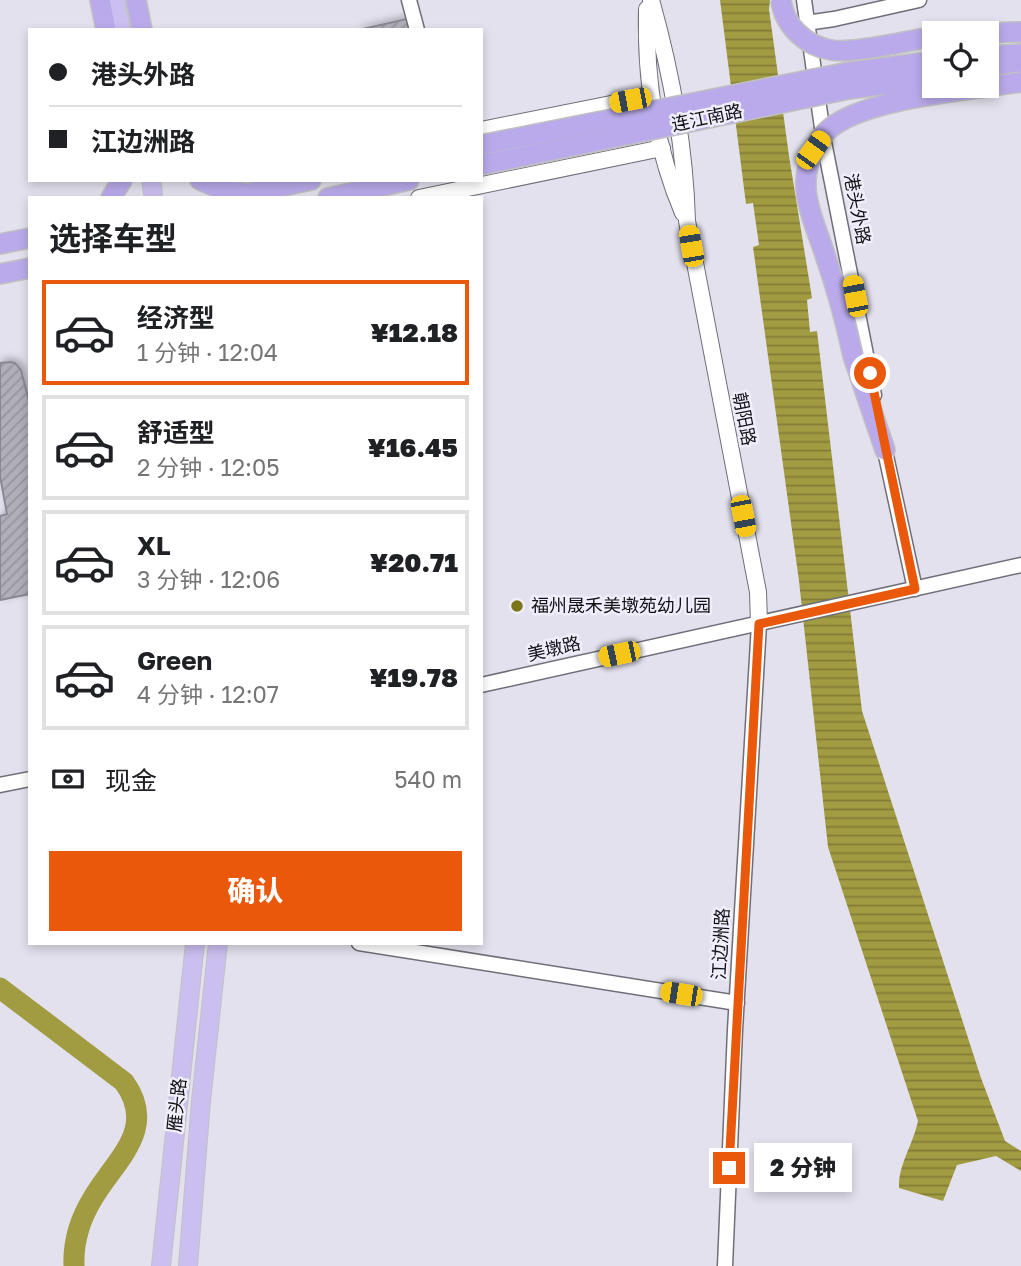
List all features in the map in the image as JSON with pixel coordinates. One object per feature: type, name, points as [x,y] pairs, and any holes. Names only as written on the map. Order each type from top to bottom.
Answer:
[{"type":"highway","points":[[100,0],[106,28]]},
{"type":"highway","points":[[136,0],[142,28]]},
{"type":"highway","points":[[781,0],[792,28],[811,45],[833,51],[922,39]]},
{"type":"highway","points":[[999,32],[1021,32]]},
{"type":"highway","points":[[999,55],[1021,54]]},
{"type":"highway","name":"连江南路","points":[[483,145],[844,73],[922,63]]},
{"type":"highway","points":[[999,72],[1021,71]]},
{"type":"highway","name":"连江南路","points":[[483,165],[836,92],[922,80]]},
{"type":"highway","points":[[885,450],[853,356],[839,296],[807,198],[806,174],[813,150],[827,131],[847,117],[879,106],[1021,82]]},
{"type":"highway","points":[[205,182],[221,189],[249,193]]},
{"type":"highway","points":[[236,196],[301,182]]},
{"type":"highway","points":[[337,196],[400,182]]},
{"type":"highway","points":[[0,244],[28,238]]},
{"type":"highway","points":[[0,274],[28,268]]},
{"type":"main road","points":[[115,0],[121,28]]},
{"type":"main road","points":[[121,0],[127,28]]},
{"type":"main road","name":"朝阳路","points":[[649,0],[647,56],[651,96],[674,192],[687,221]]},
{"type":"main road","name":"朝阳路","points":[[649,0],[669,74],[685,180],[687,221],[758,592],[759,624]]},
{"type":"main road","points":[[483,130],[651,96]]},
{"type":"main road","points":[[609,104],[619,110],[627,148],[621,156]]},
{"type":"main road","points":[[429,196],[662,148]]},
{"type":"main road","name":"雁头路","points":[[161,1266],[195,945]]},
{"type":"main road","name":"雁头路","points":[[188,1266],[201,1101],[218,945]]},
{"type":"street","points":[[409,0],[416,28]]},
{"type":"street","name":"港头外路","points":[[804,0],[824,142],[915,589]]},
{"type":"street","points":[[806,23],[919,0]]},
{"type":"street","points":[[915,589],[1021,565]]},
{"type":"street","name":"美墩路","points":[[483,685],[915,589]]},
{"type":"street","name":"江边洲路","points":[[725,1266],[759,624]]},
{"type":"street","points":[[0,785],[28,779]]},
{"type":"street","points":[[372,945],[737,1003]]},
{"type":"shaded area","points":[[720,0],[770,0],[789,156],[812,298],[807,300],[810,332],[817,331],[862,711],[981,1078],[1005,1141],[1021,1151],[1021,1171],[996,1156],[957,1165],[943,1201],[899,1188],[901,1171],[918,1121],[828,847],[799,581],[753,247],[759,245],[753,203],[746,204]]},
{"type":"building","points":[[407,19],[409,28],[367,28]]},
{"type":"building","points":[[0,363],[15,363],[21,370],[28,397],[28,594],[0,600],[0,516],[7,514],[0,476]]},
{"type":"waterway","points":[[0,988],[124,1082],[137,1114],[130,1143],[84,1214],[76,1239],[74,1266]]},
{"type":"place","name":"福州晟禾美墩苑幼儿园","points":[[517,606]]},
{"type":"route","points":[[729,1168],[759,624],[915,589],[870,373]]}]
